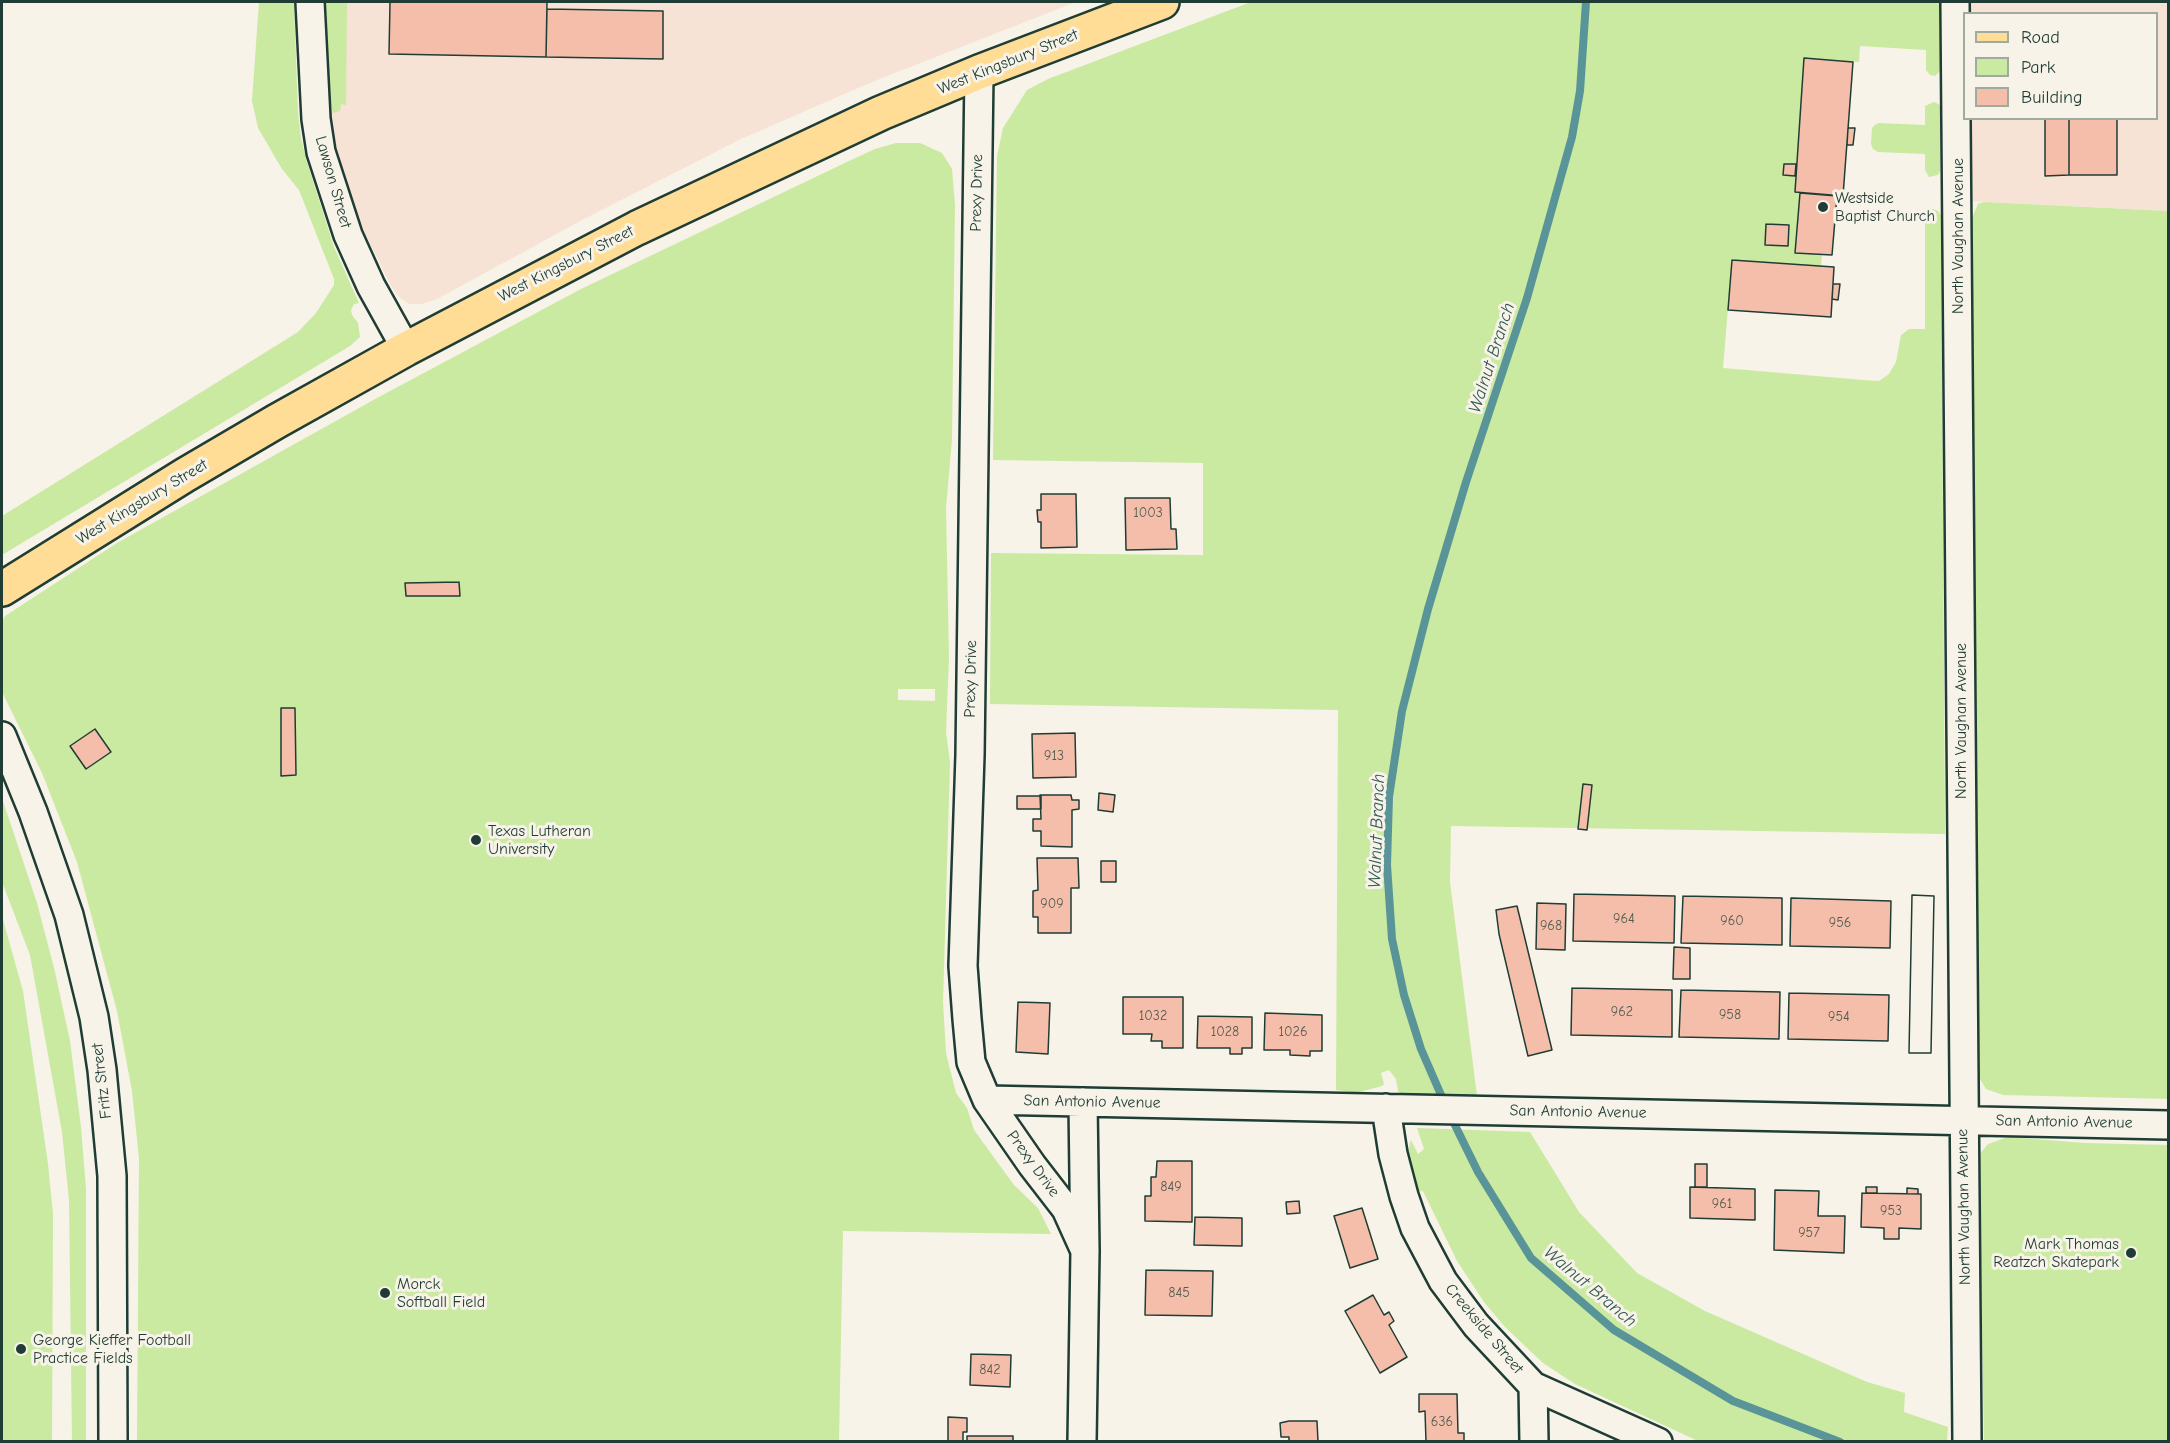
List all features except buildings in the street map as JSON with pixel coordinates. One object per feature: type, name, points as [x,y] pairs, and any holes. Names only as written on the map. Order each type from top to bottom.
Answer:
[{"type":"main road","name":"West Kingsbury Street","points":[[2,589],[185,475],[406,349],[637,228],[881,113],[979,72],[1162,2]]},
{"type":"street","name":"Lawson Street","points":[[310,2],[316,119],[321,152],[348,235],[371,286],[406,349]]},
{"type":"street","name":"North Vaughan Avenue","points":[[1955,2],[1967,1442]]},
{"type":"street","name":"Prexy Drive","points":[[979,72],[970,755],[963,966],[971,1062],[987,1100],[1066,1209],[1085,1251]]},
{"type":"street","name":"Fritz Street","points":[[2,736],[33,812],[69,915],[94,1017],[102,1070],[112,1176],[113,1442]]},
{"type":"street","name":"San Antonio Avenue","points":[[987,1100],[2169,1125]]},
{"type":"street","name":"Prexy Drive","points":[[1082,1442],[1085,1251],[1083,1102]]},
{"type":"street","name":"Creekside Street","points":[[1386,1108],[1393,1154],[1404,1196],[1426,1250],[1457,1302],[1533,1386],[1658,1442]]},
{"type":"street","points":[[1533,1386],[1534,1442]]},
{"type":"shaded area","points":[[322,2],[1076,2],[872,82],[741,139],[584,219],[437,299],[422,304],[409,304],[399,297],[391,286],[357,217],[344,183],[333,131],[325,63]]},
{"type":"shaded area","points":[[1968,2],[2168,2],[2168,211],[1968,201],[1968,120],[2158,120],[2158,12],[1968,12]]},
{"type":"green space","points":[[259,2],[294,2],[301,138],[334,247],[359,303],[354,304],[351,310],[358,323],[360,337],[350,346],[2,555],[2,516],[298,332],[316,313],[334,285],[334,279],[299,190],[282,169],[258,128],[252,101]]},
{"type":"green space","points":[[322,2],[347,2],[346,105],[341,104],[340,111],[333,113],[325,63]]},
{"type":"green space","points":[[1251,2],[1940,2],[1941,70],[1935,76],[1930,75],[1926,70],[1926,50],[1860,46],[1859,62],[1804,58],[1795,192],[1800,193],[1795,252],[1822,254],[1821,266],[1732,260],[1723,368],[1879,381],[1889,374],[1896,362],[1901,335],[1909,329],[1925,329],[1925,215],[1928,210],[1933,209],[1941,215],[1945,834],[1451,826],[1450,882],[1477,1096],[1402,1095],[1398,1091],[1396,1079],[1389,1070],[1381,1073],[1384,1084],[1382,1086],[1356,1093],[1336,1090],[1338,710],[990,704],[991,553],[1203,555],[1203,463],[993,460],[997,156],[1003,128],[1027,90],[1048,79]],"holes":[[[1766,224],[1789,225],[1788,246],[1765,245]]]},
{"type":"green space","points":[[1934,102],[1940,105],[1940,171],[1938,175],[1929,177],[1925,170],[1925,154],[1878,152],[1873,149],[1872,128],[1875,125],[1879,123],[1925,125],[1925,106]]},
{"type":"green space","name":"Texas Lutheran University","points":[[896,143],[920,143],[942,153],[952,169],[955,205],[952,439],[946,508],[949,658],[946,732],[950,762],[943,1002],[946,1053],[956,1093],[967,1108],[974,1130],[1014,1185],[1038,1208],[1051,1234],[843,1231],[839,1441],[137,1441],[139,1159],[132,1091],[117,1011],[77,862],[42,773],[2,692],[2,621],[5,616],[117,543],[377,398],[581,289],[875,149]],"holes":[[[898,689],[935,689],[935,701],[898,700]]]},
{"type":"green space","points":[[1984,202],[2168,211],[2168,1099],[2003,1095],[1986,1089],[1979,1077],[1971,220],[1978,204]]},
{"type":"green space","points":[[2,798],[37,903],[70,1041],[86,1189],[86,1441],[72,1441],[69,1200],[62,1132],[30,955],[2,882]]},
{"type":"green space","points":[[2,916],[23,991],[53,1214],[52,1441],[2,1441]]},
{"type":"green space","points":[[1417,1128],[1530,1132],[1579,1212],[1637,1273],[1705,1311],[1867,1382],[1905,1393],[1904,1412],[1948,1427],[1947,1441],[1698,1441],[1575,1384],[1543,1363],[1505,1327],[1484,1302],[1457,1261],[1423,1191],[1412,1192],[1401,1143],[1408,1150],[1411,1140],[1418,1154],[1424,1149]]},
{"type":"green space","points":[[2008,1137],[2085,1143],[2168,1145],[2168,1441],[1984,1441],[1979,1155],[1988,1144]]},
{"type":"waterway","name":"Walnut Branch","points":[[1445,1104],[1421,1049],[1404,995],[1392,939],[1387,865],[1389,797],[1402,711],[1428,609],[1466,482],[1527,298],[1572,137],[1580,91],[1586,2]]},
{"type":"waterway","name":"Walnut Branch","points":[[1450,1115],[1478,1172],[1531,1258],[1614,1330],[1733,1401],[1840,1442]]},
{"type":"place","name":"Westside Baptist Church","points":[[1823,207]]},
{"type":"place","name":"Texas Lutheran University","points":[[476,840]]},
{"type":"place","name":"Mark Thomas Reatzch Skatepark","points":[[2131,1253]]},
{"type":"place","name":"Morck Softball Field","points":[[385,1293]]},
{"type":"place","name":"George Kieffer Football Practice Fields","points":[[21,1349]]}]
